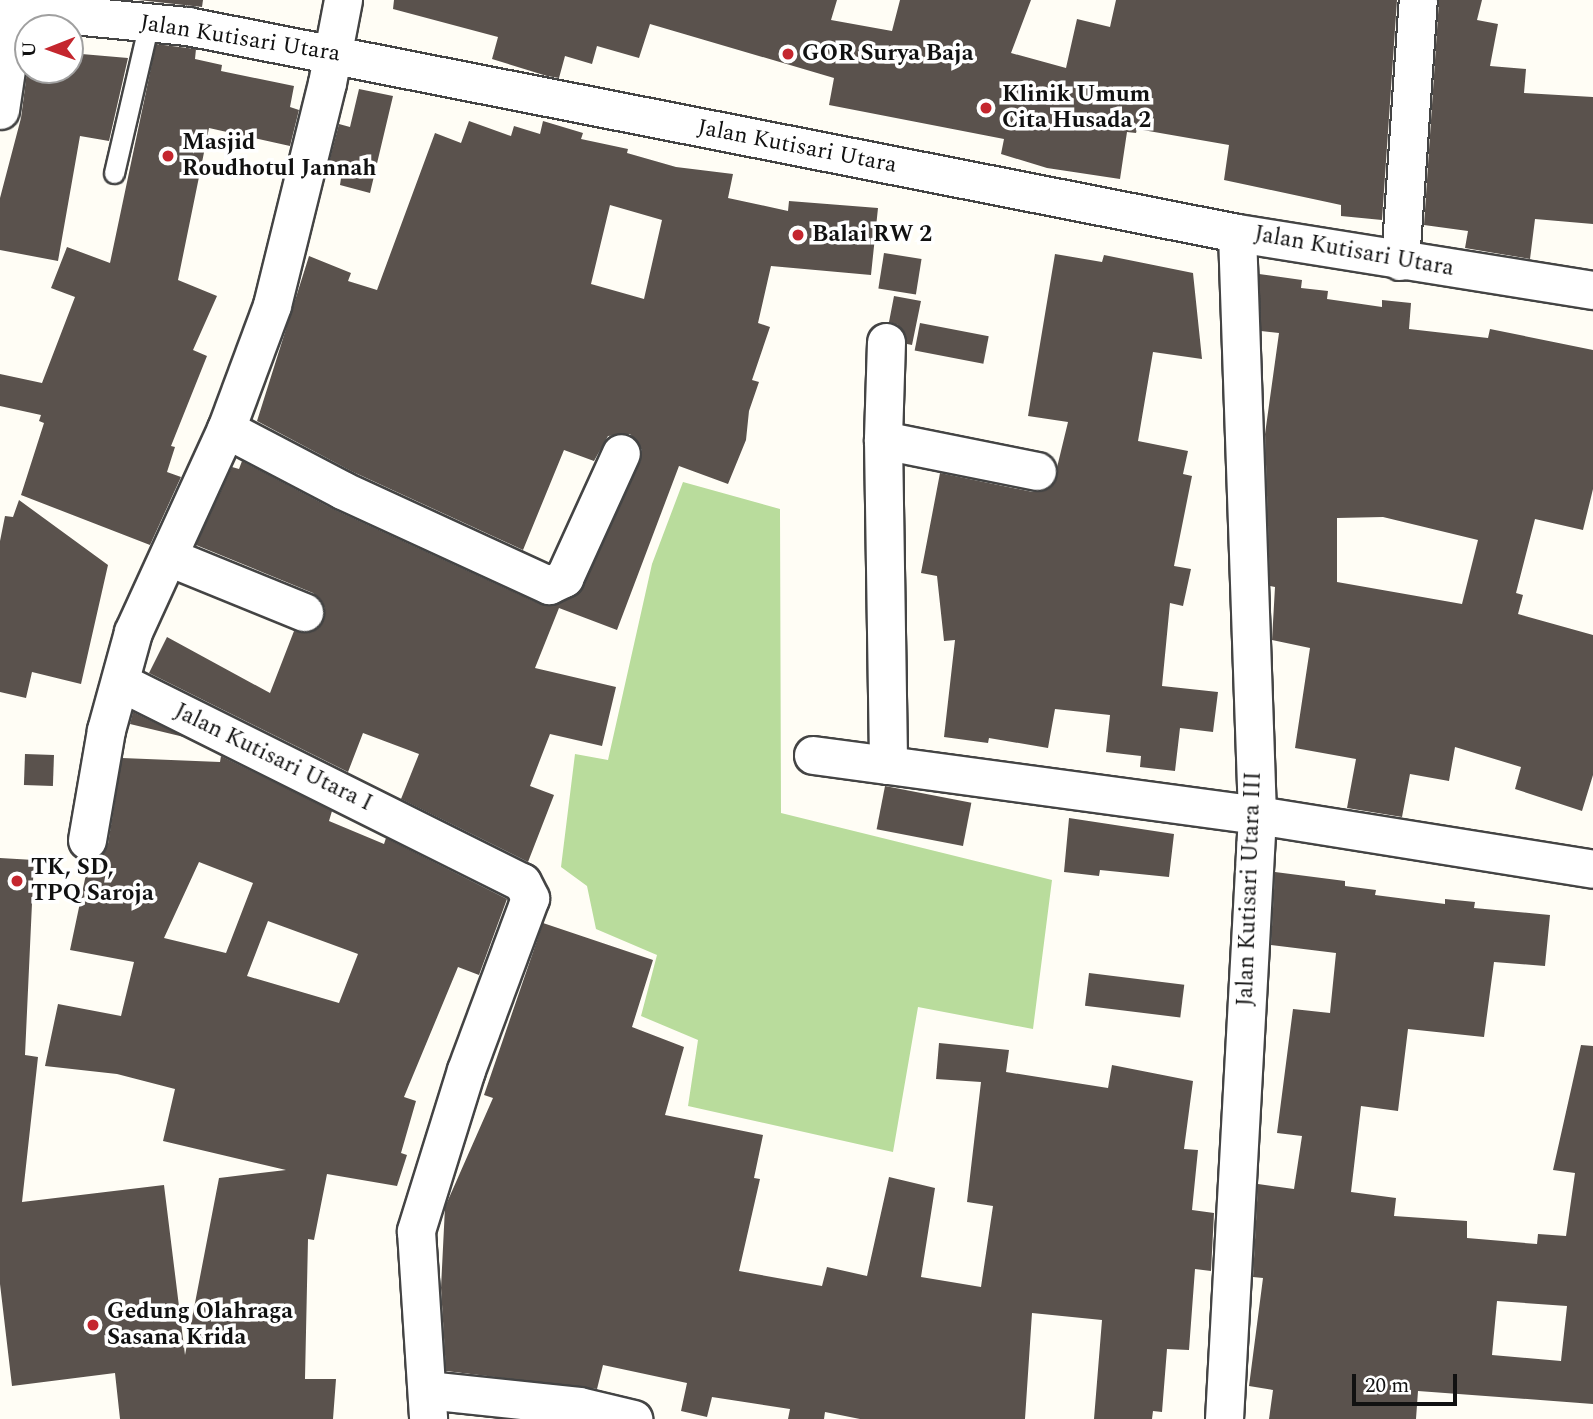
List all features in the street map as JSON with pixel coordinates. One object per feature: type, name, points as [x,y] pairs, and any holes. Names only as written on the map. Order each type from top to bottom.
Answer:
[{"type":"street","points":[[87,840],[106,730],[133,632],[226,429],[275,293],[333,54],[343,0]]},
{"type":"street","points":[[1399,261],[1418,0]]},
{"type":"street","points":[[0,110],[8,9]]},
{"type":"street","name":"Jalan Kutisari Utara","points":[[8,9],[149,22],[333,54],[1237,233],[1593,290]]},
{"type":"street","name":"Jalan Kutisari Utara III","points":[[1224,1419],[1257,815],[1237,233]]},
{"type":"street","points":[[886,342],[883,440],[888,765]]},
{"type":"street","points":[[226,429],[342,490],[549,584],[564,578],[621,453]]},
{"type":"street","points":[[883,440],[1037,471]]},
{"type":"street","points":[[169,557],[304,612]]},
{"type":"street","name":"Jalan Kutisari Utara I","points":[[120,682],[522,882],[530,898],[466,1070],[416,1231],[416,1273],[428,1405]]},
{"type":"street","points":[[813,755],[1257,815],[1593,869]]},
{"type":"street","points":[[428,1405],[579,1406],[633,1419]]},
{"type":"lane","points":[[114,173],[149,22]]},
{"type":"green space","points":[[683,482],[780,509],[781,813],[1052,880],[1033,1029],[918,1007],[893,1152],[688,1106],[698,1040],[641,1016],[657,955],[596,929],[587,886],[561,867],[575,754],[608,760],[652,564]]},
{"type":"building","points":[[138,0],[203,0],[202,7]]},
{"type":"building","points":[[394,0],[837,0],[831,20],[892,31],[900,0],[1031,0],[1011,53],[1066,68],[1077,19],[1110,27],[1116,0],[1397,0],[1382,220],[1341,216],[1341,205],[1224,180],[1229,145],[1137,129],[1136,133],[1127,132],[1120,179],[1047,168],[1001,154],[1004,139],[829,105],[834,78],[650,24],[639,58],[597,46],[592,64],[565,56],[559,78],[547,76],[492,59],[498,37],[393,9]]},
{"type":"building","points":[[1439,0],[1482,0],[1477,20],[1498,24],[1490,66],[1526,69],[1524,93],[1593,97],[1593,224],[1535,219],[1530,259],[1465,248],[1468,231],[1424,225]]},
{"type":"building","points":[[156,44],[196,49],[195,59],[222,65],[221,71],[294,86],[290,107],[299,110],[290,146],[209,128],[178,280],[217,296],[193,350],[207,356],[171,446],[175,447],[167,472],[181,477],[150,545],[21,495],[44,423],[39,421],[41,415],[0,406],[0,374],[42,383],[75,297],[51,288],[67,247],[110,263]]},
{"type":"building","points":[[84,54],[128,58],[109,141],[80,136],[58,261],[0,250],[0,198],[21,118],[25,84],[84,84]]},
{"type":"building","points":[[359,89],[393,96],[370,193],[340,185],[341,178],[326,174],[339,124],[350,127]]},
{"type":"building","points":[[469,121],[511,136],[514,126],[540,134],[543,121],[583,133],[581,139],[628,149],[627,153],[676,167],[733,174],[728,198],[788,211],[789,201],[878,208],[871,275],[771,266],[758,323],[770,327],[752,380],[759,382],[749,411],[746,440],[728,484],[679,466],[617,630],[559,608],[535,668],[616,687],[602,746],[550,734],[530,786],[554,795],[528,862],[401,799],[419,754],[363,733],[348,772],[149,673],[167,637],[270,693],[294,631],[308,633],[323,621],[325,608],[313,593],[196,545],[232,467],[239,469],[242,461],[333,509],[540,604],[558,604],[583,587],[640,462],[642,450],[630,434],[608,436],[594,461],[564,450],[523,550],[351,471],[257,421],[309,256],[351,273],[348,281],[377,290],[435,133],[461,143]],"holes":[[[610,205],[662,220],[644,299],[591,284]]]},
{"type":"building","points":[[884,253],[922,259],[916,295],[878,289]]},
{"type":"building","points":[[1055,254],[1102,262],[1104,255],[1193,273],[1202,359],[1153,352],[1138,441],[1188,451],[1183,474],[1192,476],[1174,566],[1191,569],[1183,606],[1170,603],[1162,686],[1218,692],[1213,732],[1180,728],[1175,771],[1140,767],[1141,756],[1106,752],[1110,715],[1055,709],[1048,748],[989,738],[988,743],[944,737],[955,640],[944,641],[937,576],[921,573],[940,473],[1033,492],[1053,484],[1068,422],[1028,416]]},
{"type":"building","points":[[1259,274],[1302,280],[1301,288],[1328,291],[1327,299],[1382,307],[1382,300],[1411,303],[1409,329],[1488,338],[1490,329],[1593,350],[1593,489],[1583,530],[1535,519],[1516,593],[1523,595],[1518,614],[1593,635],[1593,775],[1582,811],[1515,789],[1521,767],[1455,747],[1449,781],[1410,774],[1402,817],[1347,808],[1356,759],[1295,748],[1310,648],[1272,640],[1275,587],[1270,586],[1265,434],[1279,333],[1261,331]],"holes":[[[1383,517],[1478,540],[1462,604],[1337,582],[1337,518]]]},
{"type":"building","points":[[894,296],[921,301],[912,345],[907,344],[898,325],[889,322]]},
{"type":"building","points":[[920,323],[989,336],[983,364],[915,350]]},
{"type":"building","points":[[19,500],[108,565],[81,684],[32,672],[26,698],[0,692],[0,541],[5,516],[13,517]]},
{"type":"building","points":[[133,712],[184,737],[130,724]]},
{"type":"building","points":[[25,754],[54,755],[53,786],[24,785]]},
{"type":"building","points":[[221,756],[332,811],[329,821],[384,844],[386,838],[507,899],[479,975],[458,967],[404,1097],[416,1101],[401,1153],[407,1155],[397,1186],[327,1174],[314,1240],[308,1239],[305,1379],[336,1379],[333,1419],[120,1419],[115,1373],[12,1386],[0,1284],[0,858],[34,860],[25,1055],[38,1057],[22,1202],[164,1185],[185,1355],[219,1178],[286,1170],[163,1141],[175,1089],[117,1074],[45,1066],[58,1004],[121,1016],[134,962],[70,950],[89,860],[103,854],[108,844],[122,758],[220,762]],"holes":[[[199,862],[253,883],[226,953],[164,938]],[[268,921],[358,954],[339,1003],[247,976]]]},
{"type":"building","points":[[885,786],[971,803],[963,846],[877,829]]},
{"type":"building","points":[[1069,818],[1174,834],[1169,877],[1100,870],[1099,876],[1064,872]]},
{"type":"building","points":[[1275,872],[1345,881],[1345,886],[1376,890],[1375,895],[1445,904],[1445,899],[1475,902],[1474,908],[1550,915],[1545,966],[1494,962],[1484,1037],[1408,1029],[1398,1111],[1361,1106],[1351,1192],[1396,1198],[1394,1216],[1467,1221],[1467,1238],[1537,1244],[1538,1234],[1566,1236],[1575,1173],[1553,1170],[1581,1045],[1593,1046],[1593,1404],[1418,1391],[1416,1419],[1269,1419],[1273,1390],[1249,1386],[1263,1278],[1253,1277],[1258,1184],[1294,1189],[1302,1136],[1277,1133],[1293,1009],[1330,1013],[1336,953],[1271,945]],"holes":[[[1497,1301],[1567,1306],[1561,1361],[1492,1355]]]},
{"type":"building","points":[[543,923],[653,960],[632,1027],[684,1047],[665,1115],[763,1135],[754,1178],[760,1179],[739,1271],[822,1286],[827,1267],[867,1276],[889,1177],[935,1188],[921,1277],[981,1287],[993,1206],[967,1202],[981,1082],[936,1079],[939,1043],[1009,1050],[1006,1072],[1108,1088],[1112,1065],[1193,1081],[1184,1149],[1198,1150],[1192,1210],[1214,1213],[1211,1271],[1195,1269],[1189,1350],[1167,1349],[1162,1412],[1153,1411],[1152,1419],[1094,1419],[1102,1320],[1032,1313],[1025,1419],[860,1419],[825,1412],[824,1419],[788,1419],[790,1409],[712,1397],[707,1417],[681,1411],[687,1383],[603,1365],[597,1389],[446,1371],[441,1288],[445,1207],[493,1098],[484,1095]]},
{"type":"building","points":[[1089,973],[1184,985],[1180,1017],[1085,1006]]},
{"type":"place","name":"GOR Surya Baja","points":[[788,54]]},
{"type":"place","name":"Klinik Umum Cita Husada 2","points":[[986,108]]},
{"type":"place","name":"Masjid Roudhotul Jannah","points":[[168,156]]},
{"type":"place","name":"Balai RW 2","points":[[798,235]]},
{"type":"place","name":"TK, SD, TPQ Saroja","points":[[17,881]]},
{"type":"place","name":"Gedung Olahraga Sasana Krida","points":[[93,1325]]}]
